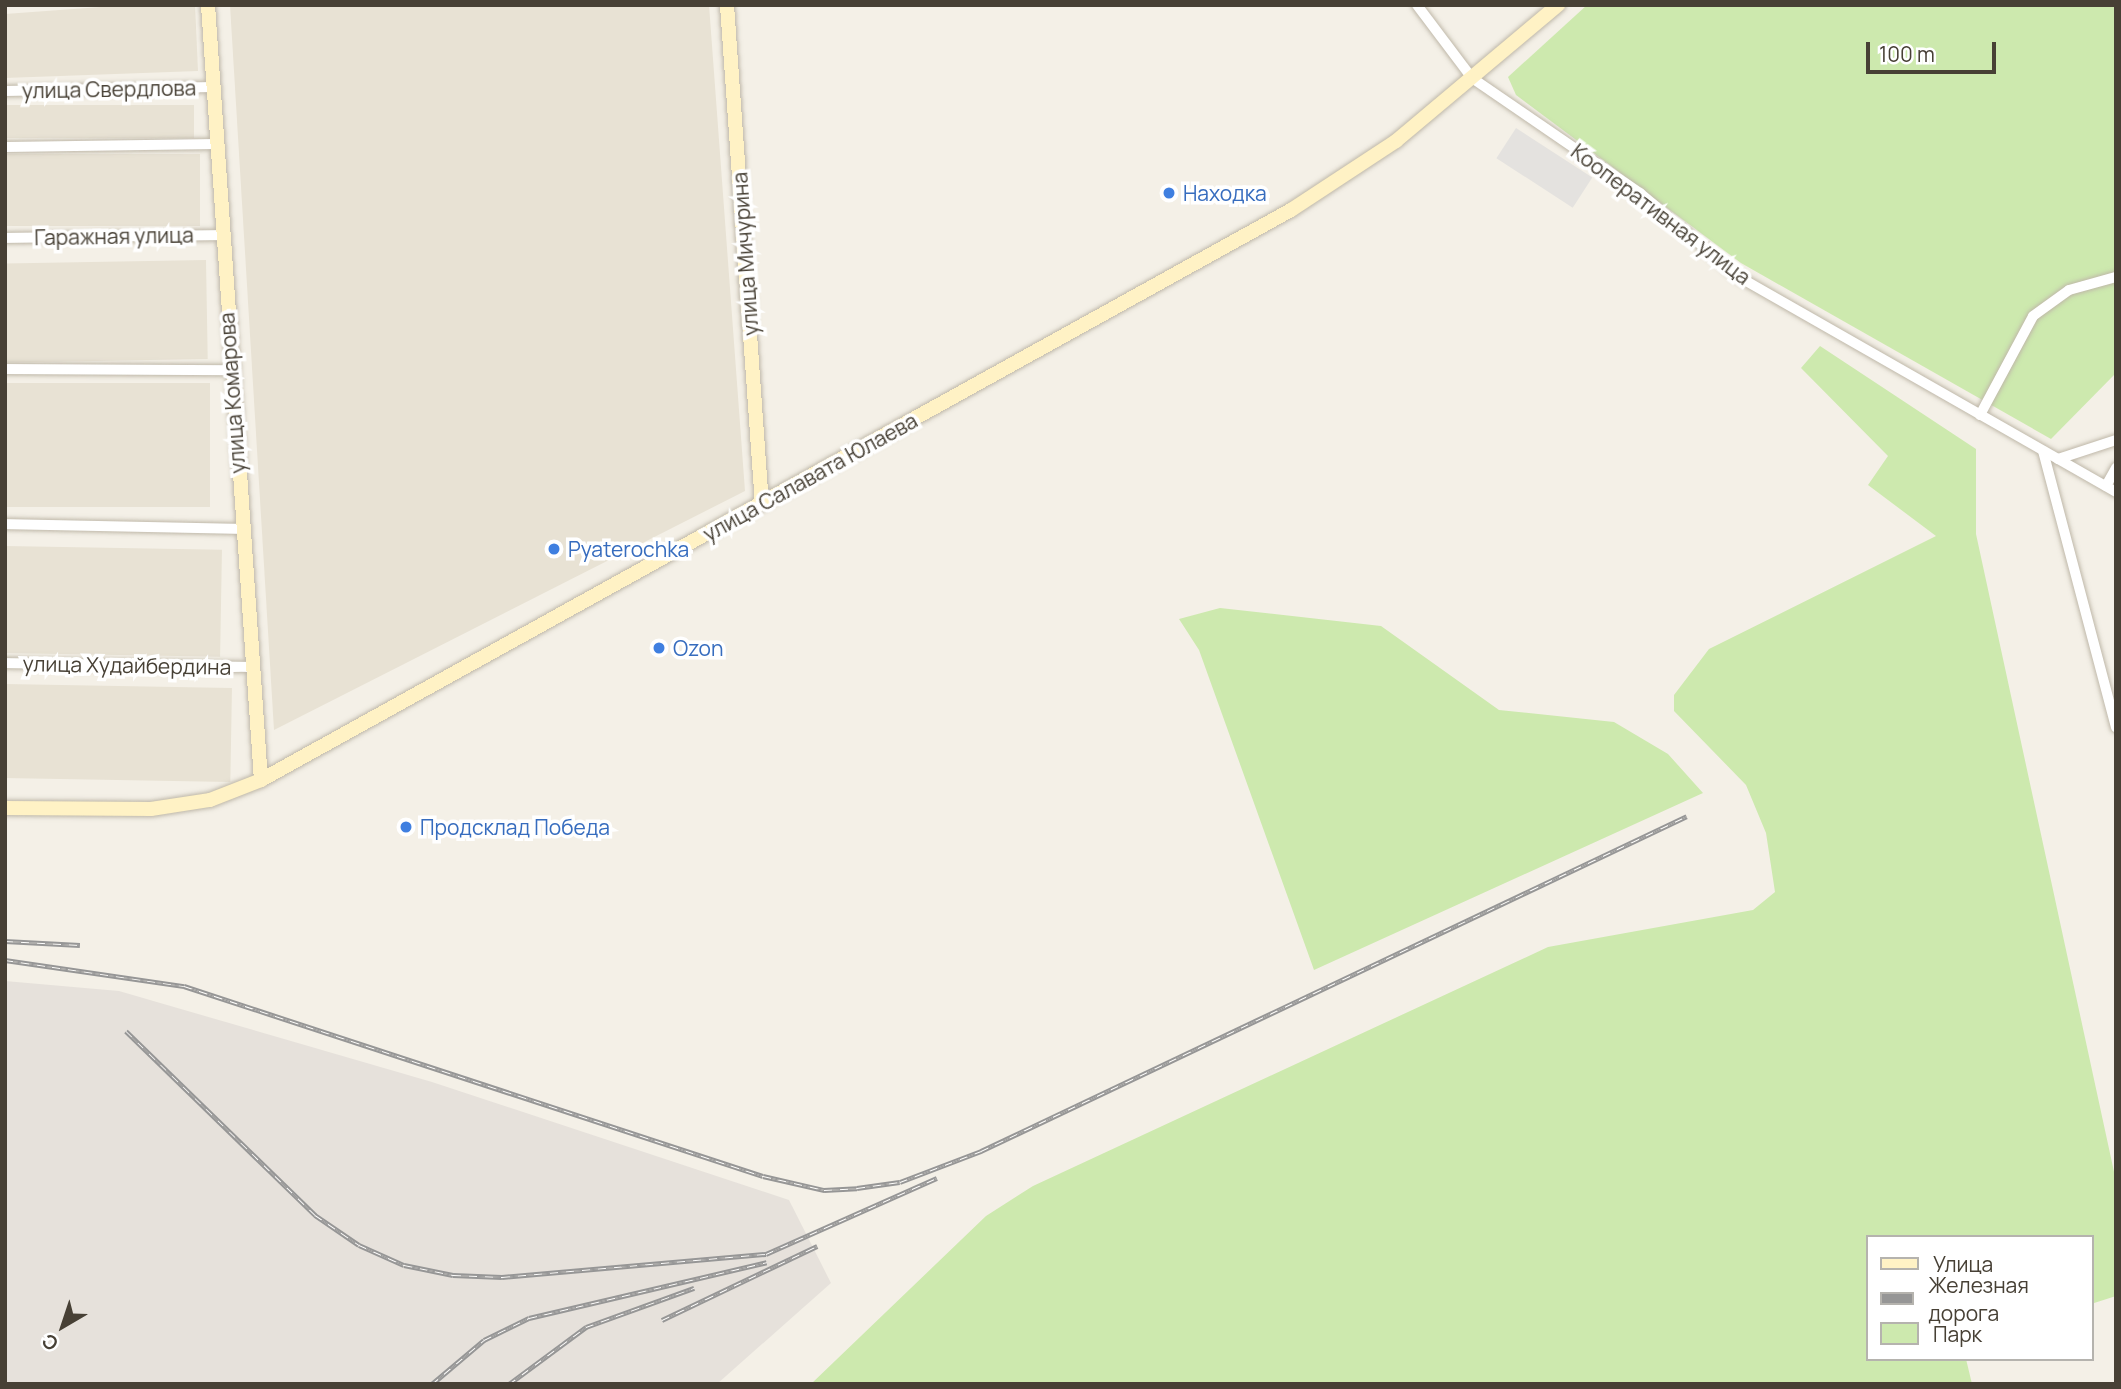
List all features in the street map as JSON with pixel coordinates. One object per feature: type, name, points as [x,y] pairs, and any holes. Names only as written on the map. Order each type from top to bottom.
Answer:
[{"type":"street","name":"улица Комарова","points":[[208,5],[249,667],[261,779]]},
{"type":"street","name":"улица Мичурина","points":[[727,5],[762,503]]},
{"type":"street","name":"Кооперативная улица","points":[[1417,5],[1472,78],[1640,193],[1739,276],[2111,489]]},
{"type":"street","name":"улица Салавата Юлаева","points":[[5,808],[151,809],[210,800],[261,779],[1291,210],[1396,141],[1558,5]]},
{"type":"street","name":"улица Свердлова","points":[[5,91],[213,87]]},
{"type":"street","points":[[5,146],[216,144]]},
{"type":"street","name":"Гаражная улица","points":[[5,238],[222,234]]},
{"type":"street","points":[[1980,415],[2032,316],[2068,290],[2116,277]]},
{"type":"street","points":[[5,369],[231,370]]},
{"type":"street","points":[[2058,459],[2115,442]]},
{"type":"street","points":[[2043,451],[2116,729]]},
{"type":"street","points":[[2111,489],[2116,468]]},
{"type":"street","points":[[5,524],[241,529]]},
{"type":"street","name":"улица Худайбердина","points":[[5,663],[249,667]]},
{"type":"shaded area","points":[[128,5],[195,5],[198,71],[5,78],[5,14]]},
{"type":"shaded area","points":[[230,5],[709,5],[745,491],[274,730]]},
{"type":"shaded area","points":[[5,105],[194,105],[194,138],[5,138]]},
{"type":"shaded area","points":[[1516,128],[1592,178],[1573,208],[1496,158]]},
{"type":"shaded area","points":[[5,154],[200,154],[200,226],[5,226]]},
{"type":"shaded area","points":[[206,260],[208,359],[7,362],[5,264]]},
{"type":"shaded area","points":[[5,383],[210,383],[210,507],[5,507]]},
{"type":"shaded area","points":[[5,546],[222,550],[220,657],[5,653]]},
{"type":"shaded area","points":[[5,684],[232,688],[230,782],[5,778]]},
{"type":"shaded area","points":[[5,981],[119,991],[432,1082],[789,1200],[831,1283],[717,1384],[5,1384]]},
{"type":"green space","points":[[1587,5],[2116,5],[2116,373],[2051,439],[1741,263],[1516,95],[1508,77]]},
{"type":"green space","points":[[1820,346],[1976,449],[1976,534],[2116,1181],[2116,1296],[2093,1303],[2093,1235],[1866,1235],[1866,1361],[1966,1361],[1972,1384],[811,1384],[986,1216],[1033,1186],[1548,947],[1753,910],[1775,892],[1766,833],[1746,785],[1674,711],[1674,695],[1709,649],[1936,536],[1868,485],[1888,456],[1801,368]]},
{"type":"green space","points":[[1220,608],[1381,626],[1499,710],[1614,722],[1668,754],[1703,793],[1314,970],[1199,650],[1179,619]]},
{"type":"railway","points":[[5,960],[184,986],[763,1176],[824,1190],[857,1188],[900,1182],[981,1151],[1687,816]]},
{"type":"railway","points":[[5,941],[80,945]]},
{"type":"railway","points":[[126,1031],[315,1215],[359,1245],[404,1265],[453,1275],[502,1277],[766,1254],[937,1178]]},
{"type":"railway","points":[[662,1320],[817,1246]]},
{"type":"railway","points":[[432,1384],[484,1340],[529,1318],[767,1262]]},
{"type":"railway","points":[[509,1384],[586,1327],[694,1288]]},
{"type":"place","name":"Находка","points":[[1169,193]]},
{"type":"place","name":"Pyaterochka","points":[[554,549]]},
{"type":"place","name":"Ozon","points":[[659,648]]},
{"type":"place","name":"Продсклад Победа","points":[[406,827]]}]
